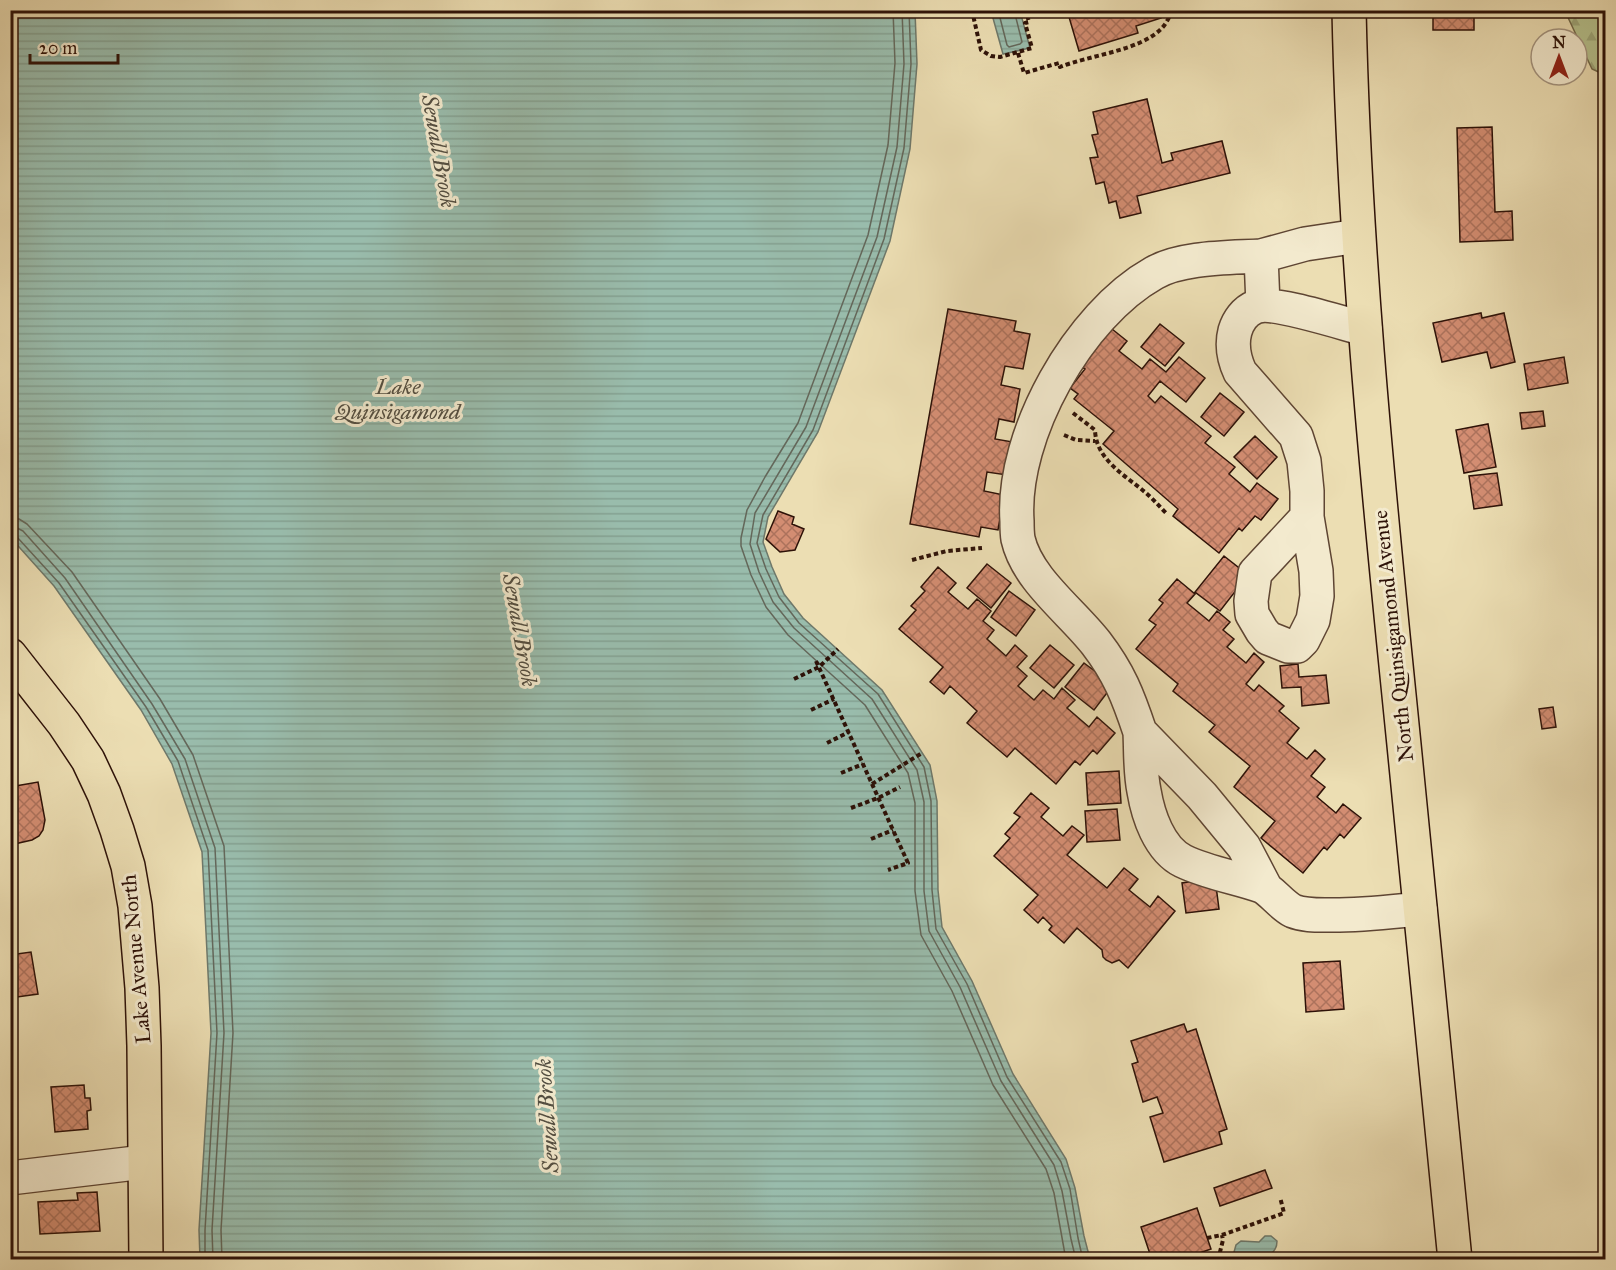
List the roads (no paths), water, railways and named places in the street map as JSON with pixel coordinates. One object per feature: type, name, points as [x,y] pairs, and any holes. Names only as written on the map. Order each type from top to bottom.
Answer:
[{"type":"main road","name":"North Quinsigamond Avenue","points":[[1349,10],[1353,148],[1365,329],[1388,588],[1455,1260]]},
{"type":"main road","name":"Lake Avenue North","points":[[10,656],[64,724],[88,760],[104,794],[128,866],[135,906],[142,988],[146,1260]]},
{"type":"street","points":[[1265,887],[1184,861],[1166,846],[1151,817],[1144,790],[1140,732],[1128,698],[1113,668],[1095,642],[1029,567],[1018,538],[1016,493],[1020,470],[1033,428],[1056,378],[1086,334],[1129,290],[1156,272],[1188,262],[1261,256],[1305,244],[1358,236]]},
{"type":"street","points":[[1261,256],[1263,305]]},
{"type":"street","points":[[1307,517],[1304,461],[1296,436],[1240,372],[1235,360],[1233,337],[1236,326],[1248,311],[1263,305],[1281,307],[1365,329]]},
{"type":"street","points":[[1140,732],[1202,796],[1244,847],[1265,887],[1278,901],[1293,911],[1309,915],[1368,915],[1420,909]]},
{"type":"street","points":[[10,1178],[144,1162]]},
{"type":"water","name":"Lake Quinsigamond","points":[[10,11],[915,11],[917,64],[910,149],[890,241],[818,432],[768,517],[763,542],[784,594],[803,618],[882,690],[930,765],[937,801],[938,890],[942,927],[972,981],[1013,1074],[1066,1159],[1075,1188],[1090,1259],[200,1259],[199,1230],[211,1033],[202,852],[172,764],[141,710],[54,586],[11,538]]},
{"type":"water","points":[[991,11],[1020,11],[1030,48],[1003,54]]},
{"type":"water","points":[[1265,1236],[1271,1236],[1277,1241],[1276,1248],[1268,1256],[1236,1259],[1234,1252],[1236,1245],[1241,1241],[1259,1242]]},
{"type":"water label","name":"Sewall Brook","points":[[439,151]]},
{"type":"water label","name":"Sewall Brook","points":[[520,630]]},
{"type":"water label","name":"Sewall Brook","points":[[547,1116]]}]
